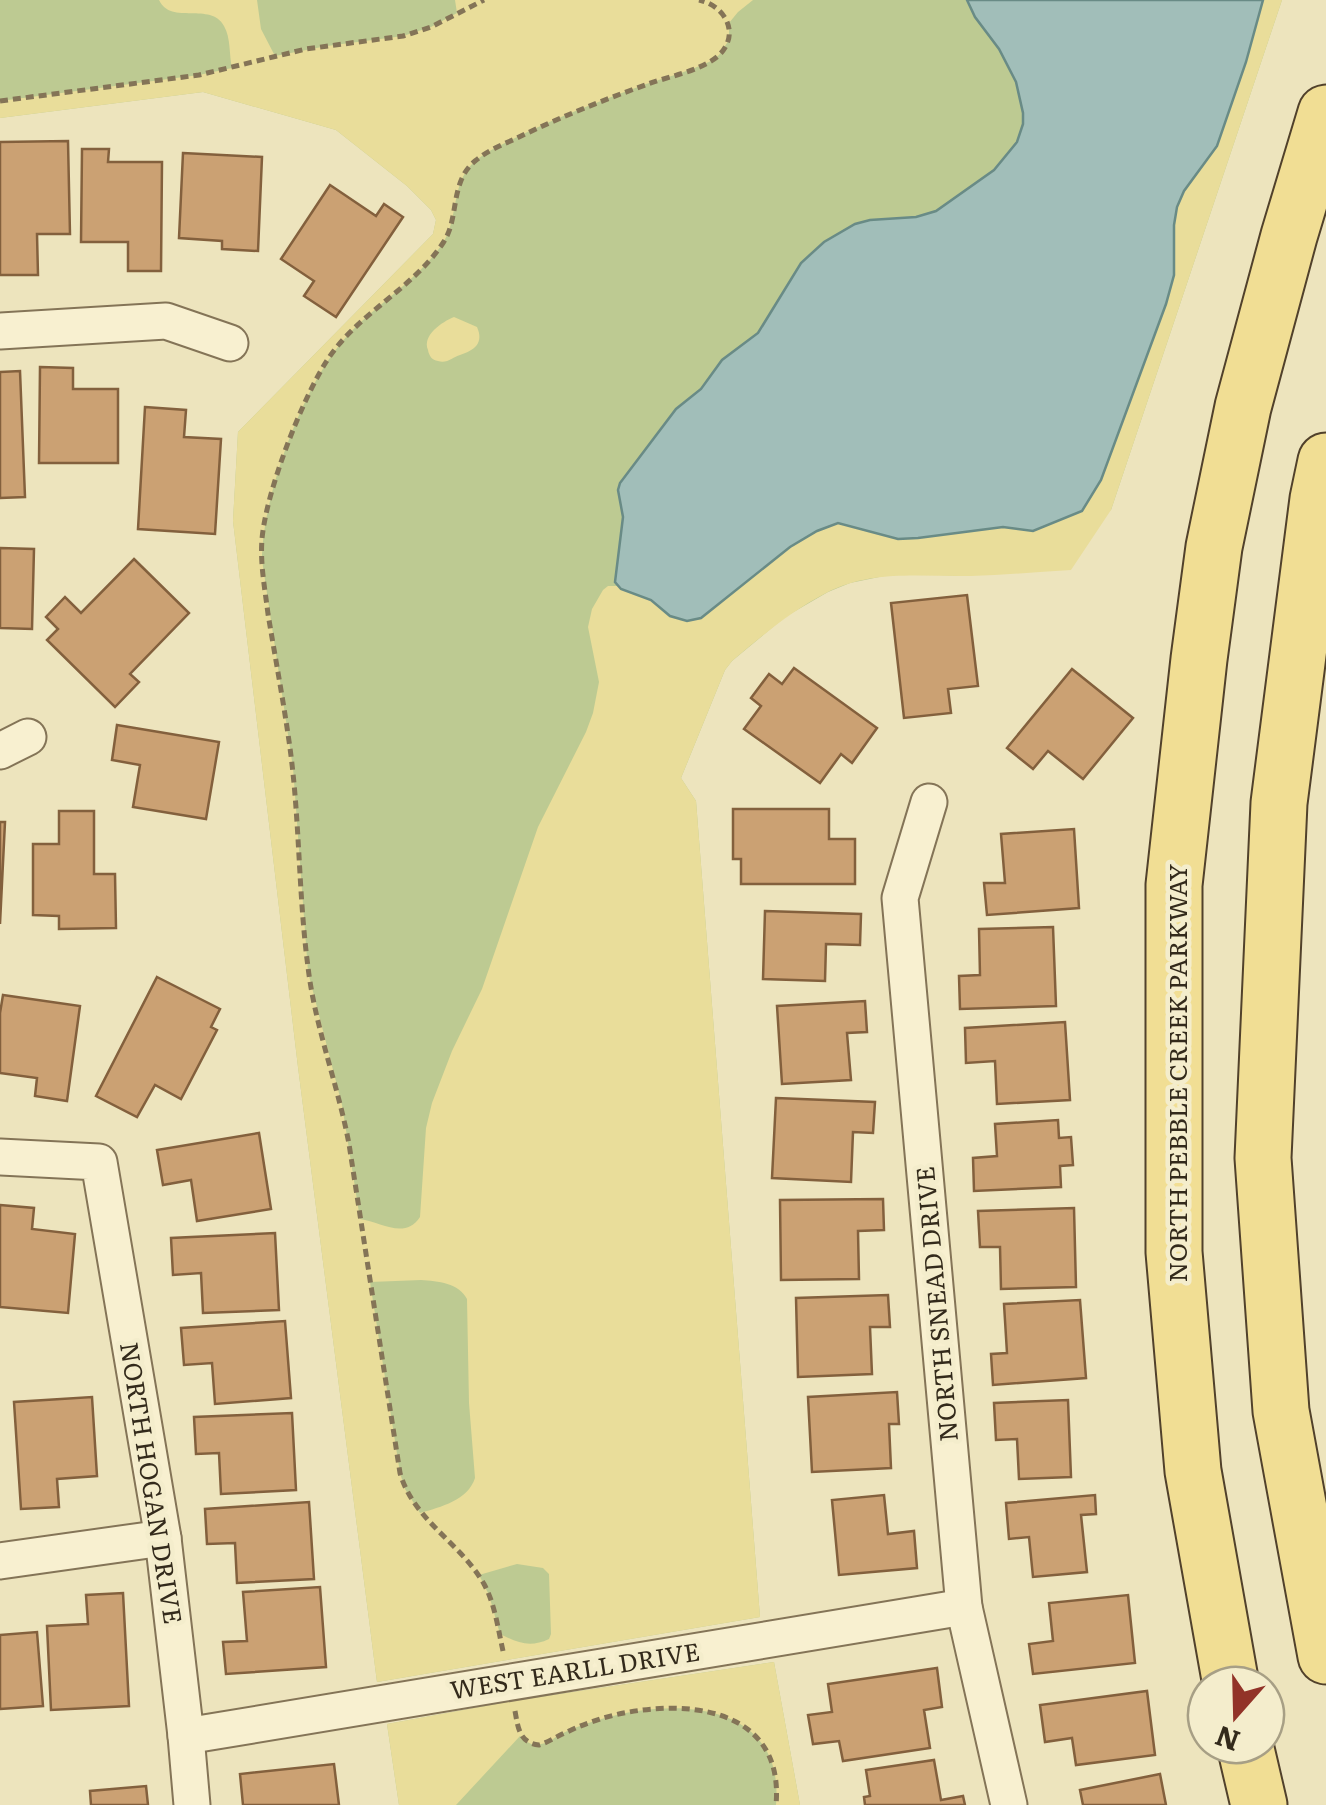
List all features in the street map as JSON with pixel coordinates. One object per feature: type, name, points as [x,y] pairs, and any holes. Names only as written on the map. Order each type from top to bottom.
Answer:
[{"type":"main road","name":"NORTH PEBBLE CREEK PARKWAY","points":[[1227,1665],[1192,1470],[1174,1252],[1174,884],[1214,547],[1243,407],[1326,113]]},
{"type":"main road","points":[[1326,461],[1279,804],[1263,1158],[1280,1412],[1326,1656]]},
{"type":"main road","points":[[1250,1765],[1259,1805]]},
{"type":"street","points":[[0,331],[166,321],[230,343]]},
{"type":"street","name":"NORTH SNEAD DRIVE","points":[[929,802],[900,898],[964,1607],[1009,1805]]},
{"type":"street","name":"NORTH HOGAN DRIVE","points":[[0,1157],[99,1162],[163,1538],[192,1805]]},
{"type":"street","points":[[0,1561],[163,1538]]},
{"type":"street","name":"WEST EARLL DRIVE","points":[[186,1736],[964,1607]]},
{"type":"path","points":[[0,100],[199,75],[306,49],[403,36],[431,27],[484,0]]},
{"type":"path","points":[[700,0],[718,8],[729,23],[729,40],[711,61],[532,130],[470,166],[458,188],[452,225],[443,244],[327,360],[302,410],[270,502],[262,540],[264,588],[293,768],[308,972],[342,1105],[394,1448],[404,1489],[484,1583],[496,1619],[518,1729],[525,1741],[545,1744],[582,1725],[628,1712],[691,1708],[724,1715],[752,1732],[764,1746],[776,1776],[776,1805]]},
{"type":"green space","points":[[0,0],[1282,0],[1111,510],[969,576],[909,574],[850,583],[785,617],[725,670],[681,778],[696,801],[760,1617],[377,1682],[233,521],[238,432],[433,234],[436,220],[407,186],[336,130],[203,92],[0,118]]},
{"type":"green space","points":[[774,1662],[800,1805],[399,1805],[387,1724]]},
{"type":"sand","points":[[159,0],[257,0],[261,29],[275,56],[403,36],[457,13],[455,0],[753,0],[729,23],[729,40],[711,61],[550,122],[494,149],[469,167],[441,246],[347,336],[316,381],[288,441],[269,504],[262,560],[293,768],[308,972],[342,1105],[360,1219],[400,1229],[420,1217],[426,1128],[432,1103],[482,989],[538,827],[593,713],[599,682],[588,627],[592,609],[603,590],[617,586],[651,600],[670,616],[723,601],[790,547],[838,523],[898,539],[1004,527],[1033,531],[1082,511],[1101,480],[1166,304],[1174,275],[1174,225],[1183,191],[1217,146],[1263,0],[1282,0],[1111,510],[1071,570],[879,577],[826,593],[789,616],[732,661],[681,778],[696,801],[760,1617],[377,1682],[233,521],[238,432],[433,234],[436,220],[407,186],[336,130],[203,92],[0,118],[0,101],[232,68],[228,36],[218,19],[165,8]],"holes":[[[421,1280],[453,1286],[467,1299],[475,1478],[460,1497],[420,1513],[400,1473],[370,1282]],[[517,1564],[543,1568],[549,1574],[551,1634],[542,1642],[524,1643],[500,1634],[479,1575]]]},
{"type":"sand","points":[[454,317],[477,327],[479,342],[450,360],[434,360],[428,352],[430,334]]},
{"type":"sand","points":[[774,1662],[800,1805],[776,1805],[774,1771],[763,1745],[745,1727],[721,1715],[664,1708],[599,1720],[541,1744],[529,1743],[520,1736],[456,1805],[399,1805],[387,1724]]},
{"type":"water","points":[[967,0],[1263,0],[1217,146],[1177,207],[1174,275],[1166,304],[1101,480],[1082,511],[1033,531],[1003,527],[898,539],[838,523],[790,547],[701,618],[687,621],[670,616],[651,600],[621,589],[615,582],[623,517],[620,483],[676,409],[701,389],[722,360],[758,333],[801,263],[824,242],[855,224],[936,211],[994,170],[1017,142],[1023,113],[1016,82]]},
{"type":"building","points":[[68,141],[70,234],[37,234],[38,275],[0,275],[0,142]]},
{"type":"building","points":[[82,149],[109,149],[108,162],[162,162],[161,271],[128,271],[128,242],[81,242]]},
{"type":"building","points":[[183,153],[262,157],[258,251],[222,249],[222,241],[179,238]]},
{"type":"building","points":[[330,185],[376,216],[384,204],[403,217],[336,317],[304,296],[314,281],[281,259]]},
{"type":"building","points":[[40,367],[73,368],[73,389],[118,389],[118,463],[39,463]]},
{"type":"building","points":[[20,371],[25,497],[0,498],[0,372]]},
{"type":"building","points":[[145,407],[186,410],[184,437],[221,439],[215,534],[138,529]]},
{"type":"building","points":[[0,548],[34,549],[32,629],[0,628]]},
{"type":"building","points":[[134,559],[189,613],[130,674],[139,682],[115,707],[47,640],[58,629],[46,617],[65,597],[81,613]]},
{"type":"building","points":[[967,595],[978,686],[948,689],[951,713],[904,718],[891,603]]},
{"type":"building","points":[[794,668],[877,728],[852,763],[841,754],[820,783],[744,729],[761,706],[751,698],[769,674],[782,684]]},
{"type":"building","points":[[1072,669],[1133,718],[1083,779],[1048,751],[1033,769],[1007,748]]},
{"type":"building","points":[[117,725],[219,742],[206,819],[133,807],[140,765],[112,760]]},
{"type":"building","points":[[733,809],[829,809],[829,839],[855,839],[855,884],[741,884],[741,859],[733,859]]},
{"type":"building","points":[[59,811],[94,811],[94,874],[115,874],[116,928],[59,929],[59,916],[33,915],[33,844],[59,844]]},
{"type":"building","points":[[0,822],[5,822],[0,924]]},
{"type":"building","points":[[1074,829],[1079,908],[987,915],[984,883],[1005,883],[1001,834]]},
{"type":"building","points":[[765,911],[861,914],[860,945],[826,944],[825,981],[763,979]]},
{"type":"building","points":[[1053,927],[1056,1006],[960,1009],[959,976],[980,975],[979,929]]},
{"type":"building","points":[[157,977],[220,1009],[211,1027],[217,1030],[181,1099],[155,1085],[137,1117],[96,1096]]},
{"type":"building","points":[[3,995],[80,1006],[67,1101],[35,1096],[37,1078],[0,1073]]},
{"type":"building","points":[[865,1001],[867,1032],[847,1033],[851,1080],[782,1084],[777,1006]]},
{"type":"building","points":[[1065,1022],[1070,1100],[997,1104],[995,1061],[966,1063],[965,1028]]},
{"type":"building","points":[[776,1098],[875,1102],[873,1133],[853,1132],[851,1182],[772,1178]]},
{"type":"building","points":[[1058,1120],[1059,1138],[1071,1137],[1073,1165],[1060,1166],[1061,1187],[974,1191],[973,1158],[997,1156],[995,1124]]},
{"type":"building","points":[[259,1133],[271,1209],[197,1221],[191,1180],[163,1185],[157,1150]]},
{"type":"building","points":[[883,1199],[884,1230],[858,1231],[859,1279],[781,1280],[780,1200]]},
{"type":"building","points":[[0,1205],[34,1208],[32,1229],[75,1234],[68,1313],[0,1307]]},
{"type":"building","points":[[1074,1208],[1076,1287],[1001,1289],[1000,1247],[980,1247],[978,1211]]},
{"type":"building","points":[[275,1233],[279,1310],[203,1313],[201,1273],[173,1275],[171,1238]]},
{"type":"building","points":[[888,1295],[890,1327],[870,1327],[872,1374],[798,1377],[796,1298]]},
{"type":"building","points":[[1080,1300],[1086,1378],[993,1385],[991,1354],[1007,1353],[1004,1304]]},
{"type":"building","points":[[285,1321],[291,1398],[215,1404],[212,1363],[184,1365],[181,1328]]},
{"type":"building","points":[[897,1392],[899,1424],[889,1424],[891,1468],[812,1472],[808,1397]]},
{"type":"building","points":[[92,1397],[97,1476],[57,1479],[59,1507],[21,1509],[14,1402]]},
{"type":"building","points":[[1068,1400],[1071,1477],[1019,1479],[1017,1439],[996,1440],[994,1403]]},
{"type":"building","points":[[292,1413],[296,1490],[221,1494],[219,1453],[196,1454],[194,1417]]},
{"type":"building","points":[[884,1495],[888,1534],[914,1531],[917,1568],[839,1575],[832,1500]]},
{"type":"building","points":[[1095,1495],[1096,1514],[1081,1515],[1087,1572],[1033,1577],[1029,1537],[1009,1539],[1006,1503]]},
{"type":"building","points":[[309,1502],[314,1579],[237,1583],[235,1543],[207,1544],[205,1509]]},
{"type":"building","points":[[320,1587],[326,1667],[226,1674],[223,1642],[247,1641],[243,1592]]},
{"type":"building","points":[[123,1593],[129,1706],[51,1710],[47,1626],[88,1624],[86,1595]]},
{"type":"building","points":[[1128,1595],[1135,1663],[1033,1674],[1029,1644],[1053,1641],[1049,1603]]},
{"type":"building","points":[[37,1632],[43,1706],[0,1709],[0,1635]]},
{"type":"building","points":[[937,1668],[942,1707],[924,1710],[930,1748],[843,1761],[839,1741],[813,1744],[808,1715],[832,1712],[828,1684]]},
{"type":"building","points":[[1147,1691],[1155,1755],[1076,1765],[1072,1738],[1045,1742],[1040,1705]]},
{"type":"building","points":[[934,1760],[941,1800],[963,1796],[965,1805],[865,1805],[864,1797],[870,1796],[866,1770]]},
{"type":"building","points":[[334,1764],[339,1805],[243,1805],[240,1774]]},
{"type":"building","points":[[1160,1774],[1166,1805],[1083,1805],[1080,1790]]},
{"type":"building","points":[[146,1786],[148,1805],[91,1805],[90,1791]]}]
